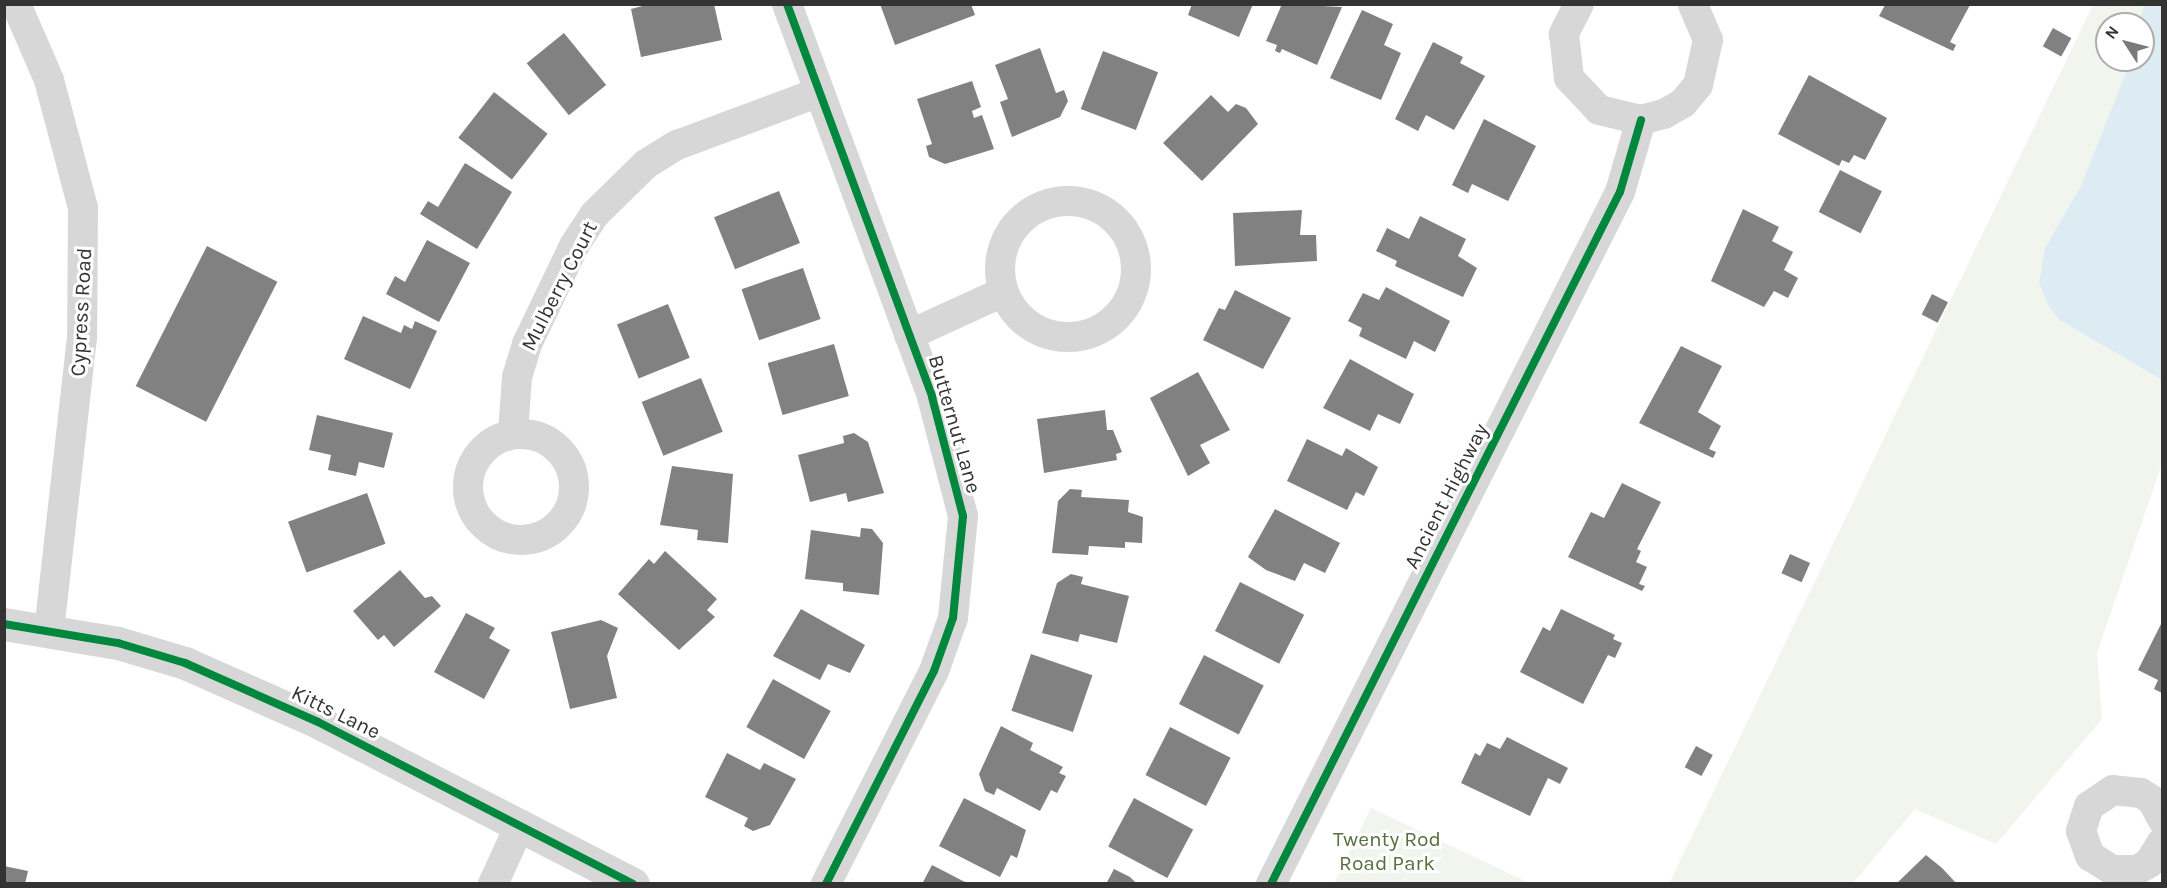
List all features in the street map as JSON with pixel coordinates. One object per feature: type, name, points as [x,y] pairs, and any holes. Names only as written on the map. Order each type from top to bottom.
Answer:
[{"type":"street","name":"Cypress Road","points":[[16,4],[49,80],[69,143],[84,229],[82,337],[50,630]]},
{"type":"street","name":"Butternut Lane","points":[[787,4],[817,93],[909,335],[951,457],[963,516],[961,568],[953,618],[934,671],[826,884]]},
{"type":"street","points":[[1568,7],[1564,34],[1569,78],[1599,110],[1641,120],[1664,114],[1683,103],[1698,85],[1707,40],[1693,4]]},
{"type":"street","name":"Mulberry Court","points":[[513,434],[517,377],[527,344],[574,246],[595,214],[646,164],[677,146],[817,93]]},
{"type":"street","name":"Ancient Highway","points":[[1271,884],[1620,192],[1641,120]]},
{"type":"street","points":[[1067,200],[1108,213],[1133,247],[1136,271],[1131,294],[1119,314],[1101,329],[1078,336],[1054,336],[1024,320],[1003,292],[1002,249],[1027,214],[1046,204],[1067,200]]},
{"type":"street","points":[[909,335],[1003,292]]},
{"type":"street","name":"Kitts Lane","points":[[4,624],[50,630],[185,663],[318,722],[633,884]]},
{"type":"street","points":[[2163,819],[2152,801],[2141,793],[2113,790],[2090,806],[2081,831],[2090,856],[2112,870],[2138,870],[2149,863],[2163,842]]},
{"type":"street","points":[[493,884],[520,825]]},
{"type":"green space","points":[[2093,5],[2144,5],[2142,12],[2095,12],[2095,72],[2128,72],[2081,186],[2045,248],[2039,282],[2116,353],[2162,380],[2162,463],[2097,653],[2102,719],[1996,844],[1915,809],[1853,883],[1669,884]]},
{"type":"green space","name":"Twenty Rod Road Park","points":[[1371,808],[1529,883],[1334,883]]},
{"type":"shaded area","points":[[2144,5],[2162,5],[2162,380],[2060,320],[2048,305],[2039,282],[2045,248],[2081,186],[2126,72],[2155,72],[2155,12],[2142,12]]},
{"type":"building","points":[[650,4],[714,4],[722,40],[641,57],[631,9]]},
{"type":"building","points":[[880,4],[971,4],[975,15],[895,45]]},
{"type":"building","points":[[1192,4],[1253,4],[1239,37],[1188,15]]},
{"type":"building","points":[[1282,4],[1342,7],[1317,65],[1282,49],[1280,53],[1275,51],[1277,45],[1266,41]]},
{"type":"building","points":[[1885,5],[1970,5],[1950,42],[1956,45],[1953,51],[1879,16]]},
{"type":"building","points":[[1362,10],[1393,24],[1384,45],[1401,53],[1381,100],[1330,78]]},
{"type":"building","points":[[2053,28],[2071,38],[2061,57],[2043,46]]},
{"type":"building","points":[[564,33],[606,85],[569,115],[527,63]]},
{"type":"building","points":[[1433,42],[1463,57],[1460,63],[1485,76],[1454,130],[1426,115],[1418,131],[1395,119]]},
{"type":"building","points":[[1040,48],[1056,93],[1064,90],[1068,101],[1060,117],[1012,137],[1000,102],[1008,99],[995,65]]},
{"type":"building","points":[[1103,51],[1158,72],[1136,130],[1081,109]]},
{"type":"building","points":[[1809,75],[1887,118],[1865,160],[1854,155],[1849,163],[1842,160],[1839,166],[1778,134]]},
{"type":"building","points":[[972,81],[981,107],[972,111],[974,118],[982,115],[994,149],[945,164],[929,157],[926,146],[932,144],[917,99]]},
{"type":"building","points":[[494,92],[548,134],[512,180],[458,138]]},
{"type":"building","points":[[1211,95],[1228,112],[1236,104],[1246,108],[1258,124],[1202,181],[1163,143]]},
{"type":"building","points":[[1484,119],[1536,146],[1508,201],[1472,184],[1468,193],[1452,185]]},
{"type":"building","points":[[465,163],[512,192],[477,249],[420,214],[428,201],[438,207]]},
{"type":"building","points":[[1840,170],[1882,191],[1861,233],[1819,212]]},
{"type":"building","points":[[779,191],[800,243],[735,269],[714,217]]},
{"type":"building","points":[[1743,209],[1779,227],[1772,241],[1793,252],[1784,270],[1798,278],[1788,298],[1774,291],[1764,307],[1711,281]]},
{"type":"building","points":[[1302,210],[1300,235],[1316,235],[1317,261],[1235,266],[1233,213]]},
{"type":"building","points":[[1420,216],[1466,239],[1458,256],[1477,268],[1463,297],[1395,266],[1397,261],[1376,251],[1387,228],[1409,239]]},
{"type":"building","points":[[427,240],[470,263],[439,322],[386,294],[395,276],[405,282]]},
{"type":"building","points":[[207,246],[277,282],[206,422],[136,386]]},
{"type":"building","points":[[803,268],[821,319],[759,340],[742,289]]},
{"type":"building","points":[[1386,287],[1450,321],[1435,352],[1414,341],[1406,359],[1359,336],[1362,328],[1348,321],[1363,293],[1379,300]]},
{"type":"building","points":[[1235,290],[1291,318],[1263,369],[1203,340],[1219,308],[1225,310]]},
{"type":"building","points":[[1932,294],[1948,302],[1938,323],[1922,314]]},
{"type":"building","points":[[668,304],[690,358],[639,378],[617,325]]},
{"type":"building","points":[[363,316],[401,333],[404,325],[412,329],[415,321],[437,331],[410,389],[344,359]]},
{"type":"building","points":[[834,344],[849,396],[783,415],[768,363]]},
{"type":"building","points":[[1681,346],[1722,366],[1698,412],[1721,426],[1709,449],[1716,452],[1713,458],[1639,423]]},
{"type":"building","points":[[1350,359],[1414,394],[1400,424],[1378,414],[1370,431],[1323,408]]},
{"type":"building","points":[[1198,372],[1230,430],[1200,445],[1210,463],[1188,476],[1150,398]]},
{"type":"building","points":[[701,378],[723,432],[663,456],[642,402]]},
{"type":"building","points":[[1105,410],[1107,430],[1113,430],[1122,452],[1116,454],[1117,460],[1044,473],[1037,419]]},
{"type":"building","points":[[317,415],[393,433],[384,468],[359,462],[356,476],[328,470],[331,455],[309,450]]},
{"type":"building","points":[[854,433],[868,442],[884,493],[848,502],[846,493],[810,502],[798,455],[844,443],[843,436]]},
{"type":"building","points":[[1307,439],[1342,456],[1346,448],[1378,467],[1364,496],[1356,492],[1347,510],[1287,481]]},
{"type":"building","points":[[672,466],[733,474],[728,543],[697,540],[698,530],[660,525]]},
{"type":"building","points":[[1622,483],[1661,502],[1637,549],[1641,551],[1636,562],[1647,567],[1639,584],[1645,586],[1642,591],[1568,557],[1591,512],[1604,518]]},
{"type":"building","points":[[1070,489],[1082,490],[1081,497],[1129,500],[1128,512],[1143,517],[1142,543],[1125,542],[1125,548],[1089,546],[1088,555],[1052,553],[1058,501]]},
{"type":"building","points":[[367,493],[385,544],[307,572],[288,522]]},
{"type":"building","points":[[1275,509],[1340,543],[1325,573],[1304,563],[1295,581],[1266,570],[1248,557]]},
{"type":"building","points":[[861,528],[872,529],[883,543],[879,595],[843,591],[843,583],[805,579],[811,530],[860,537]]},
{"type":"building","points":[[665,551],[717,599],[707,610],[715,617],[679,650],[618,594],[649,559],[654,564]]},
{"type":"building","points":[[1790,554],[1810,563],[1802,582],[1781,573]]},
{"type":"building","points":[[400,570],[425,598],[432,596],[441,606],[394,647],[384,635],[378,640],[353,611]]},
{"type":"building","points":[[1071,574],[1083,577],[1081,584],[1129,596],[1117,643],[1080,634],[1078,642],[1042,633],[1057,583]]},
{"type":"building","points":[[1240,582],[1304,615],[1279,664],[1215,631]]},
{"type":"building","points":[[801,609],[865,645],[850,673],[828,664],[820,680],[773,656]]},
{"type":"building","points":[[1561,609],[1615,635],[1613,639],[1622,643],[1615,658],[1608,655],[1583,704],[1520,672],[1543,627],[1550,631]]},
{"type":"building","points":[[466,613],[495,628],[489,638],[510,650],[484,699],[434,672]]},
{"type":"building","points":[[601,620],[618,628],[607,656],[617,698],[570,709],[551,632]]},
{"type":"building","points":[[2162,622],[2162,693],[2154,689],[2158,680],[2138,670]]},
{"type":"building","points":[[1031,654],[1092,675],[1073,732],[1011,711]]},
{"type":"building","points":[[1204,655],[1264,685],[1239,734],[1179,704]]},
{"type":"building","points":[[773,679],[831,711],[804,759],[746,727]]},
{"type":"building","points":[[1001,726],[1033,743],[1030,750],[1063,767],[1059,773],[1066,776],[1057,793],[1051,790],[1040,811],[997,788],[994,795],[985,791],[979,774]]},
{"type":"building","points":[[1170,727],[1231,758],[1206,806],[1145,775]]},
{"type":"building","points":[[1507,737],[1568,768],[1560,784],[1548,778],[1530,816],[1461,783],[1475,753],[1480,756],[1487,743],[1500,749]]},
{"type":"building","points":[[1696,746],[1713,755],[1702,776],[1685,767]]},
{"type":"building","points":[[727,753],[760,770],[764,763],[796,779],[770,825],[753,831],[744,826],[748,818],[705,797]]},
{"type":"building","points":[[964,798],[1026,830],[1017,858],[1011,855],[1000,877],[939,846]]},
{"type":"building","points":[[1134,798],[1193,829],[1167,878],[1108,847]]},
{"type":"building","points":[[1926,855],[1942,868],[1957,884],[1896,884]]},
{"type":"building","points":[[932,865],[963,881],[971,884],[922,884]]},
{"type":"building","points":[[4,866],[28,871],[25,884],[4,884]]},
{"type":"building","points":[[1114,869],[1130,877],[1137,884],[1106,884]]},
{"type":"cycle path","points":[[787,4],[932,397],[963,516],[953,618],[934,671],[826,884]]},
{"type":"cycle path","points":[[1271,884],[1620,192],[1641,120]]},
{"type":"cycle path","points":[[4,624],[118,643],[185,663],[318,722],[633,884]]}]
